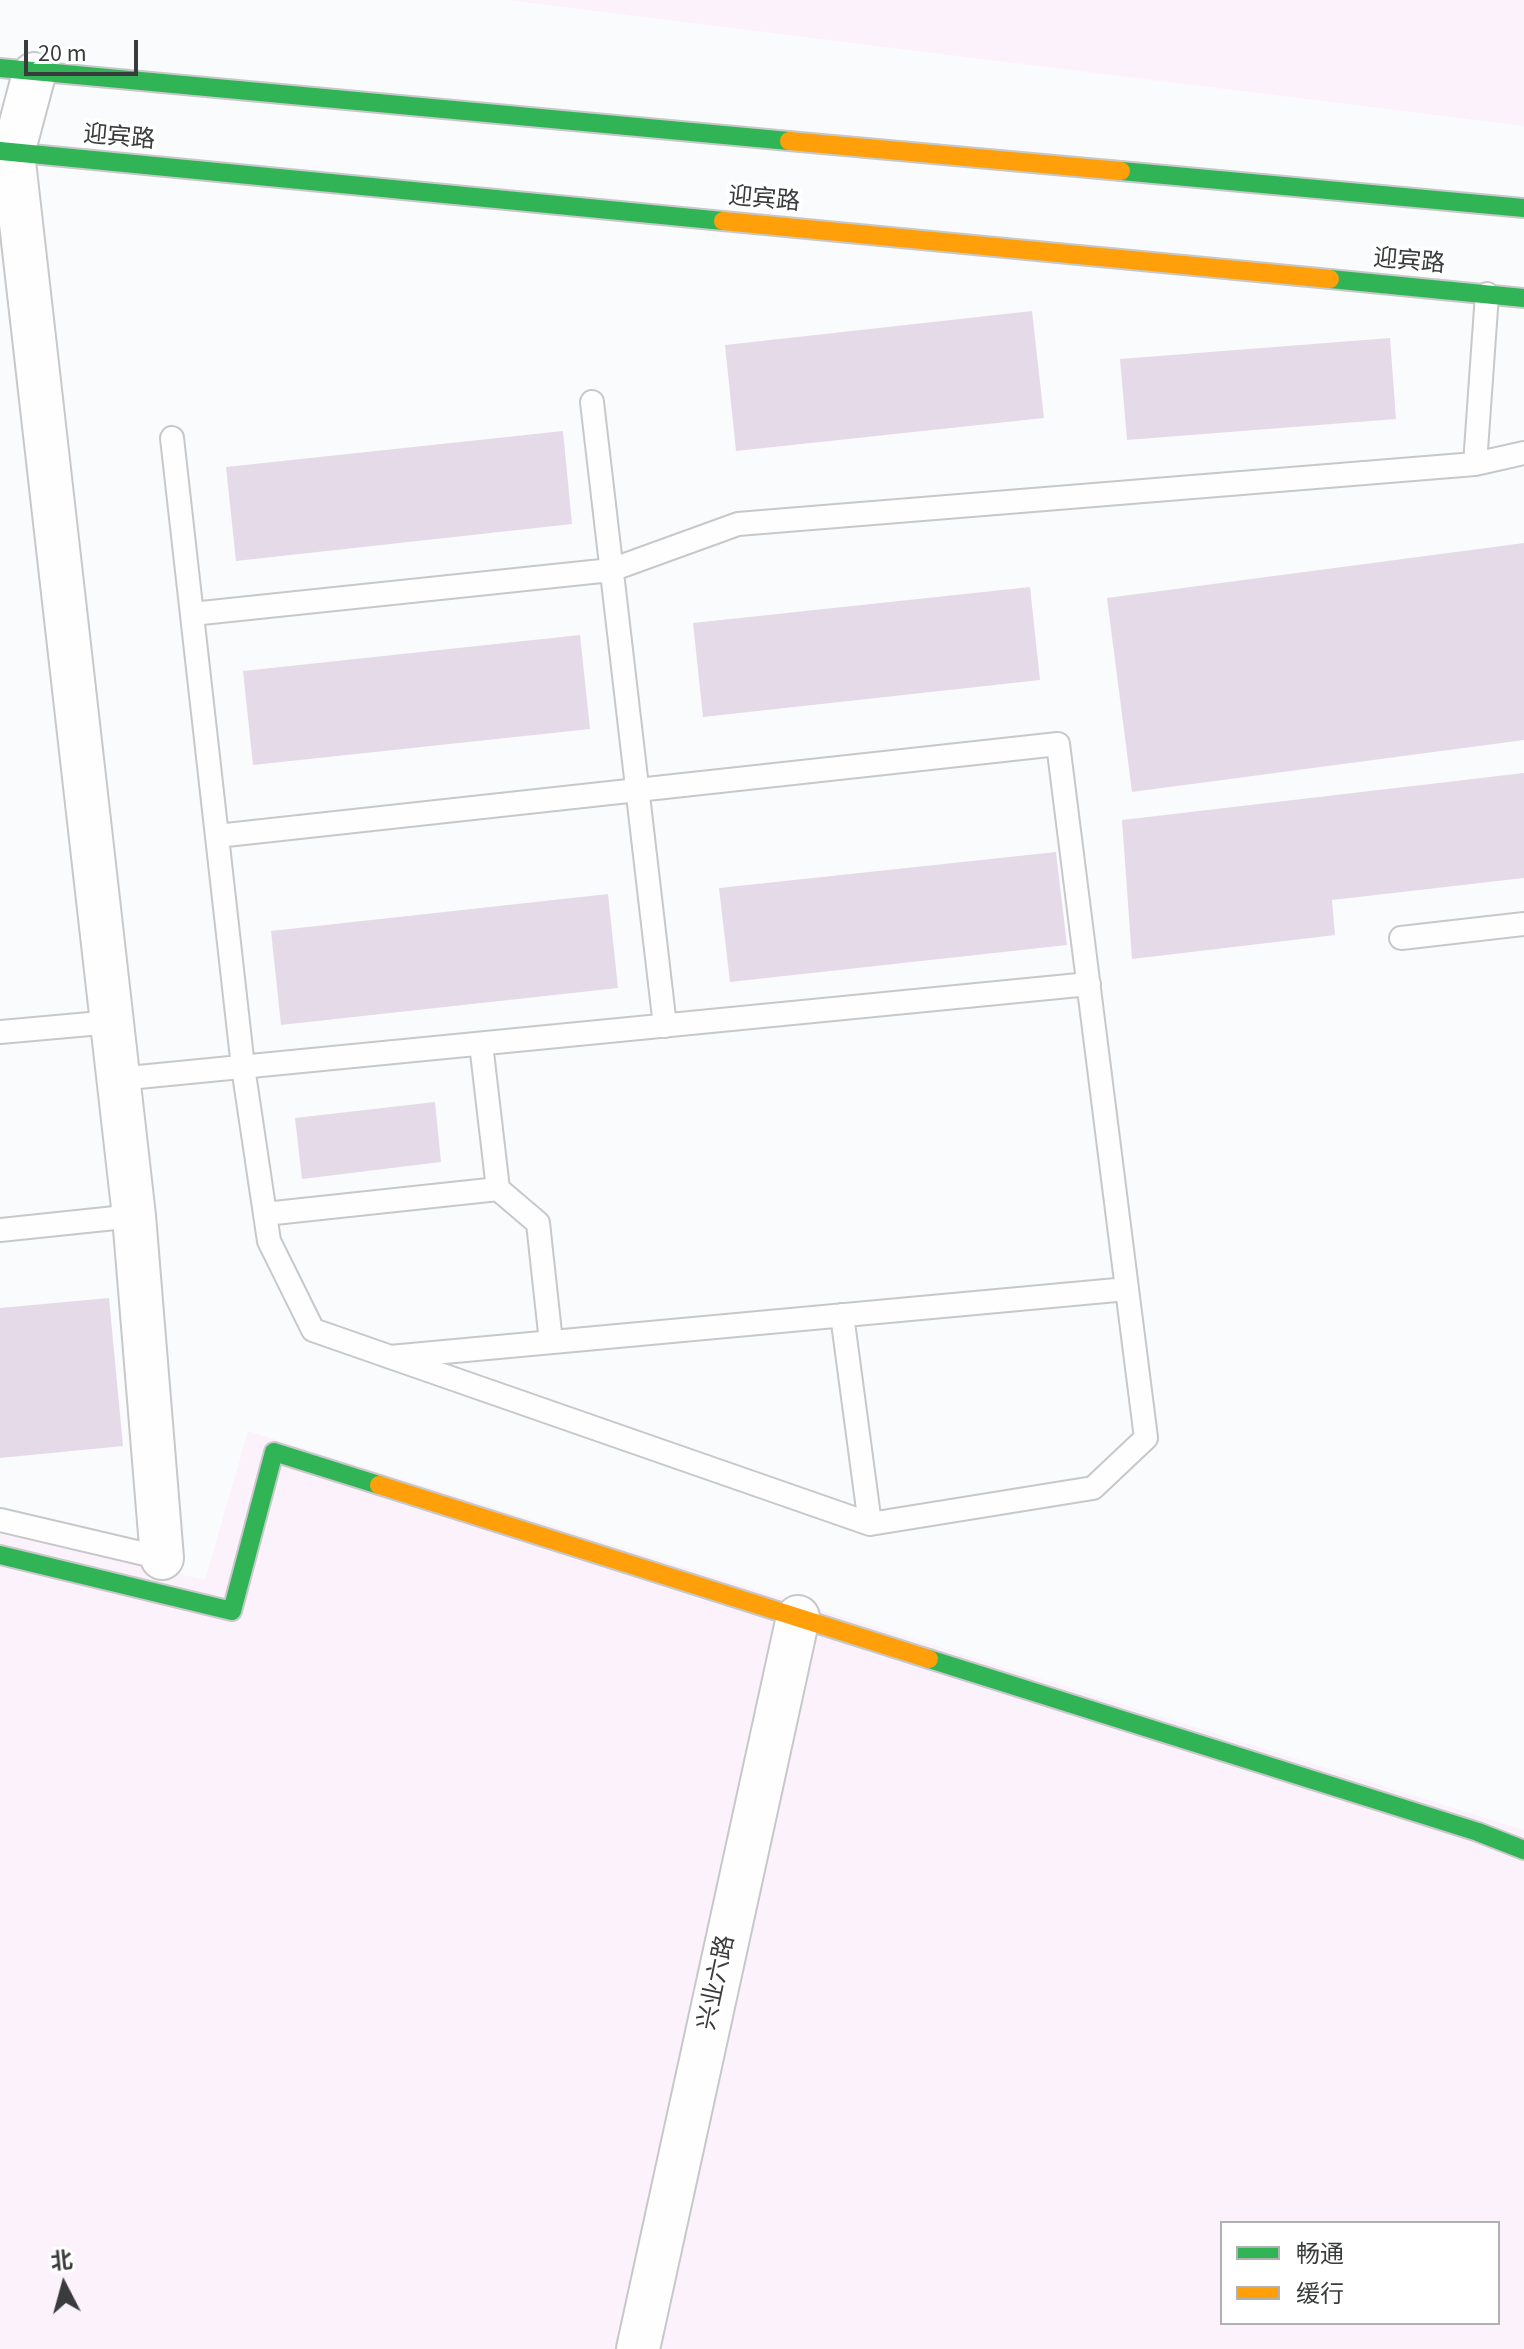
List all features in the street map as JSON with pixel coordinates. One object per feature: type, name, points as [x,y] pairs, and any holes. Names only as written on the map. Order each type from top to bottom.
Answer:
[{"type":"main road","points":[[17,71],[1524,208]]},
{"type":"main road","name":"迎宾路","points":[[6,152],[1524,298]]},
{"type":"main road","points":[[0,1555],[232,1611],[274,1452],[1478,1832],[1524,1850]]},
{"type":"street","points":[[17,71],[6,152],[134,1216],[162,1558]]},
{"type":"street","name":"兴业六路","points":[[638,2349],[798,1617]]},
{"type":"lane","points":[[1475,464],[1487,294]]},
{"type":"lane","points":[[592,402],[665,1026]]},
{"type":"lane","points":[[172,438],[243,1067],[269,1241],[313,1330],[870,1524],[1093,1488],[1146,1438],[1058,744],[217,836]]},
{"type":"lane","points":[[192,614],[611,570],[738,524],[1475,464],[1524,453]]},
{"type":"lane","points":[[1401,938],[1524,924]]},
{"type":"lane","points":[[118,1079],[1089,984]]},
{"type":"lane","points":[[0,1031],[112,1022]]},
{"type":"lane","points":[[481,1044],[498,1189],[538,1223],[551,1342]]},
{"type":"lane","points":[[265,1214],[498,1189]]},
{"type":"lane","points":[[0,1230],[134,1216]]},
{"type":"lane","points":[[390,1357],[1127,1289]]},
{"type":"lane","points":[[842,1315],[870,1524]]},
{"type":"lane","points":[[0,1520],[162,1558]]},
{"type":"shaded area","points":[[506,0],[1524,0],[1524,126]]},
{"type":"shaded area","points":[[248,1431],[1524,1830],[1524,2349],[0,2349],[0,1531],[205,1580]]},
{"type":"building","points":[[1032,311],[1044,418],[736,451],[725,345]]},
{"type":"building","points":[[1390,338],[1396,419],[1127,440],[1120,359]]},
{"type":"building","points":[[563,431],[572,524],[236,561],[226,467]]},
{"type":"building","points":[[1524,543],[1524,740],[1132,792],[1107,598]]},
{"type":"building","points":[[1030,587],[1040,680],[703,717],[693,623]]},
{"type":"building","points":[[580,635],[590,729],[253,765],[243,671]]},
{"type":"building","points":[[1524,773],[1524,878],[1332,900],[1335,935],[1132,959],[1122,820]]},
{"type":"building","points":[[1056,852],[1067,945],[730,982],[719,888]]},
{"type":"building","points":[[608,894],[618,988],[281,1025],[271,931]]},
{"type":"building","points":[[435,1102],[441,1162],[302,1179],[295,1118]]},
{"type":"building","points":[[109,1298],[123,1446],[0,1458],[0,1308]]},
{"type":"traffic: fast","points":[[0,68],[789,141]]},
{"type":"traffic: fast","points":[[0,151],[723,221]]},
{"type":"traffic: fast","points":[[1121,171],[1524,208]]},
{"type":"traffic: fast","points":[[1330,279],[1524,298]]},
{"type":"traffic: fast","points":[[0,1555],[232,1611],[274,1452],[379,1485]]},
{"type":"traffic: fast","points":[[929,1659],[1478,1832],[1524,1850]]},
{"type":"traffic: slow","points":[[789,141],[1121,171]]},
{"type":"traffic: slow","points":[[723,221],[1330,279]]},
{"type":"traffic: slow","points":[[379,1485],[929,1659]]}]
